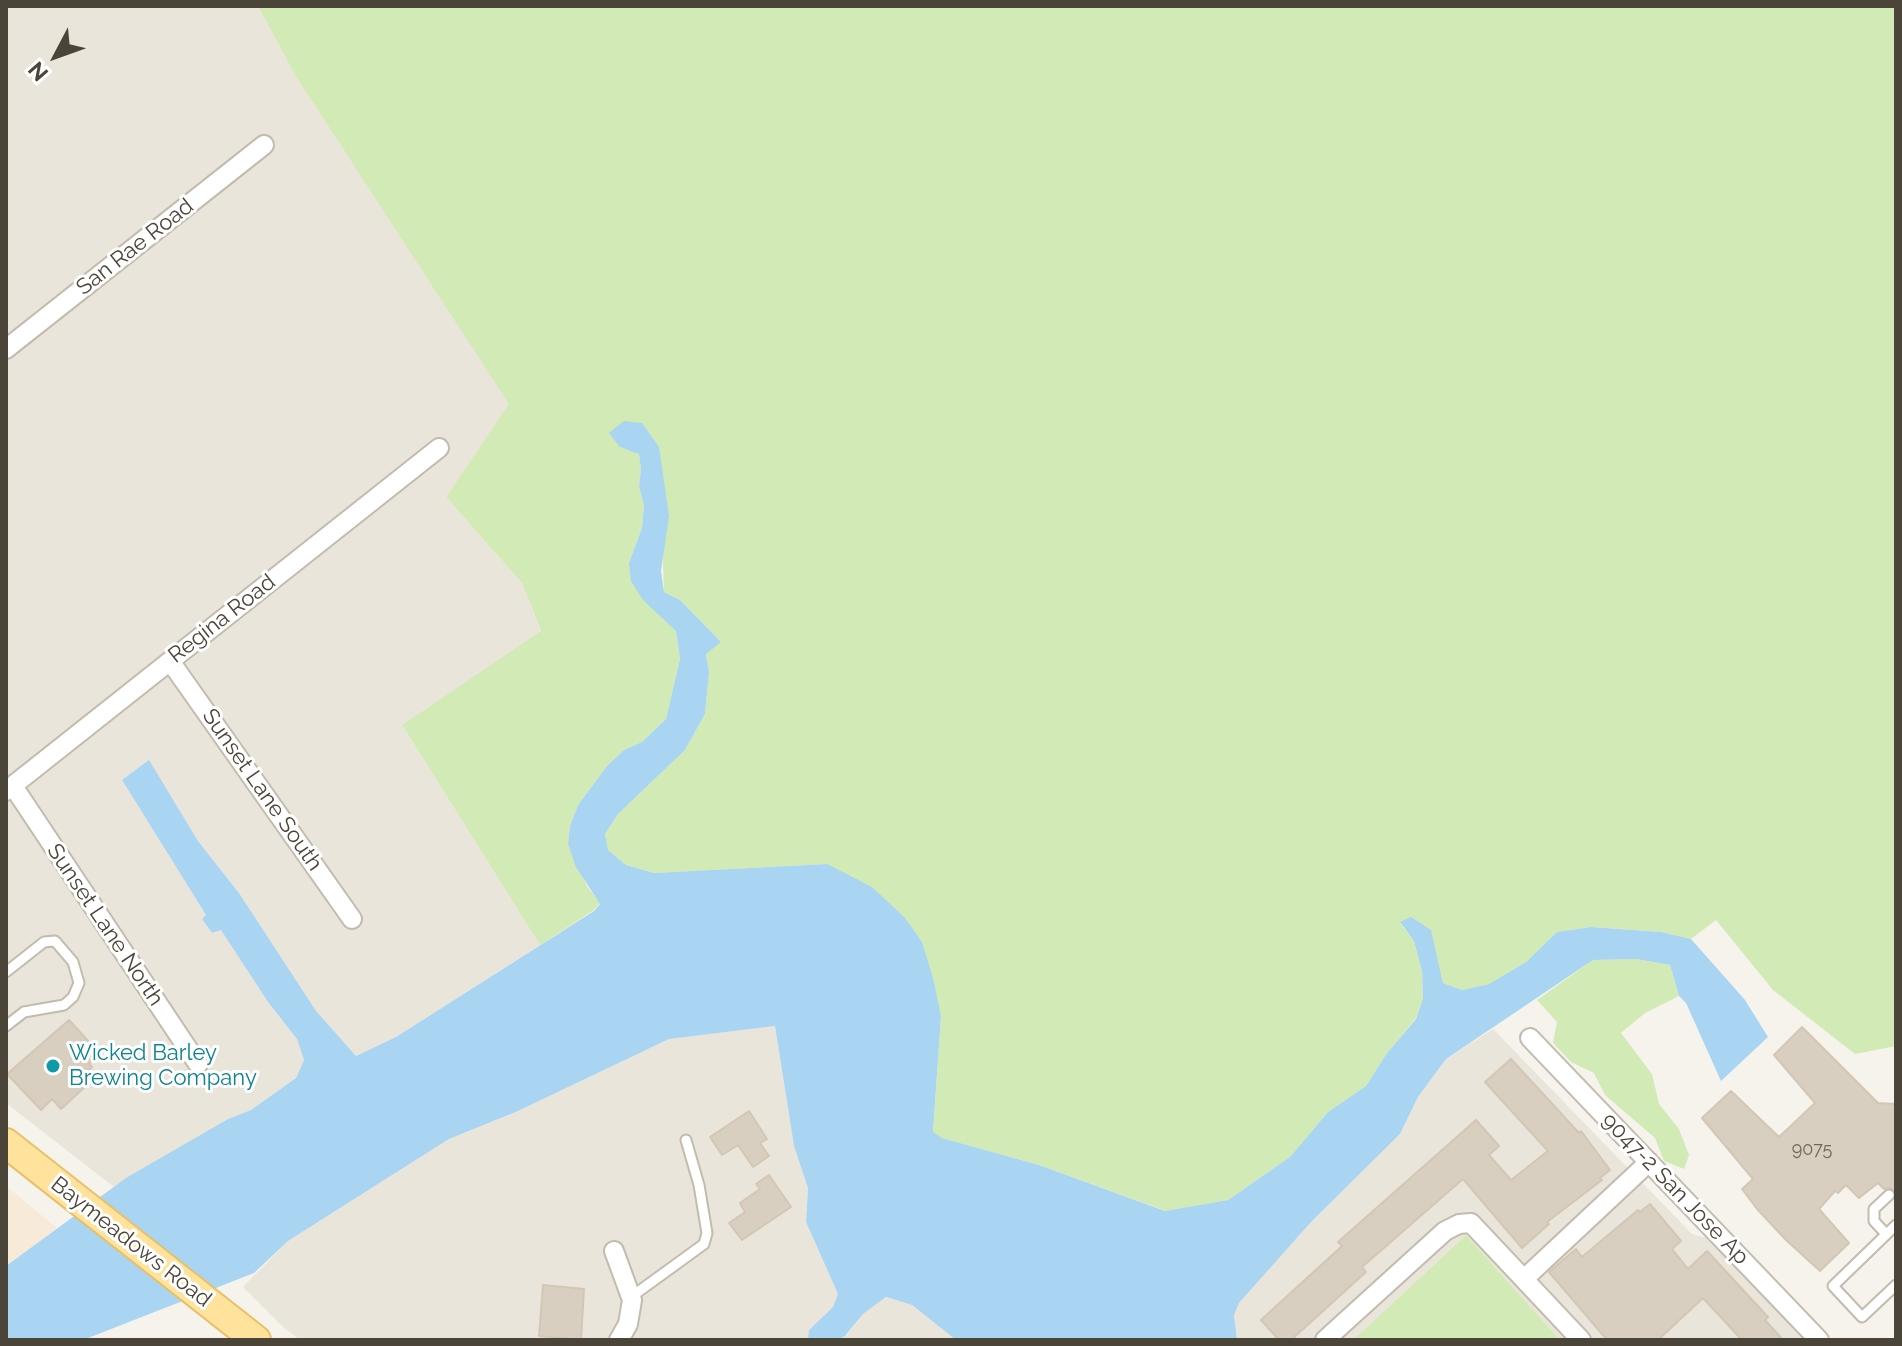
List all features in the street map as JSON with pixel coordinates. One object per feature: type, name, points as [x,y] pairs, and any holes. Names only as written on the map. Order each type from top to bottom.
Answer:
[{"type":"main road","name":"Baymeadows Road","points":[[17,1152],[253,1338]]},
{"type":"street","name":"San Rae Road","points":[[6,349],[264,145]]},
{"type":"street","name":"Regina Road","points":[[9,789],[439,448]]},
{"type":"street","name":"Sunset Lane South","points":[[170,661],[352,919]]},
{"type":"street","name":"Sunset Lane North","points":[[9,789],[198,1064]]},
{"type":"street","name":"9047-2 San Jose Ap","points":[[1530,1038],[1819,1340]]},
{"type":"street","points":[[1525,1278],[1649,1162]]},
{"type":"street","points":[[1325,1340],[1445,1231],[1459,1224],[1471,1223],[1581,1340]]},
{"type":"street","points":[[614,1251],[631,1297],[628,1324],[619,1340]]},
{"type":"lane","points":[[6,972],[44,942],[55,941],[73,962],[79,983],[73,997],[64,1005],[24,1012],[6,1026]]},
{"type":"lane","points":[[631,1297],[704,1244],[707,1233],[699,1185],[686,1140]]},
{"type":"lane","points":[[1886,1234],[1874,1221],[1874,1209],[1889,1195]]},
{"type":"lane","points":[[1896,1225],[1833,1286],[1862,1317],[1896,1285]]},
{"type":"shaded area","points":[[6,6],[258,6],[295,75],[510,404],[446,497],[522,583],[541,632],[402,725],[540,945],[396,1037],[356,1056],[316,1012],[239,893],[198,841],[149,761],[122,780],[206,915],[202,919],[212,933],[221,929],[268,1002],[297,1039],[304,1060],[296,1078],[251,1110],[228,1119],[114,1187],[6,1103]]},
{"type":"shaded area","points":[[775,1026],[794,1146],[808,1188],[806,1222],[838,1294],[833,1307],[809,1330],[809,1340],[300,1340],[243,1287],[288,1241],[449,1139],[518,1111],[669,1039]]},
{"type":"shaded area","points":[[1493,1029],[1692,1234],[1710,1239],[1804,1340],[1560,1340],[1466,1235],[1353,1340],[1237,1340],[1234,1315],[1239,1303],[1312,1221],[1400,1134],[1418,1097],[1446,1059]]},
{"type":"shaded area","points":[[6,1186],[57,1228],[6,1266]]},
{"type":"shaded area","points":[[886,1297],[912,1305],[956,1340],[838,1340],[846,1336],[863,1314]]},
{"type":"green space","points":[[258,6],[1896,6],[1896,1046],[1855,1054],[1773,990],[1716,920],[1691,939],[1661,932],[1591,927],[1557,932],[1526,962],[1489,984],[1462,990],[1443,983],[1431,931],[1400,923],[1414,941],[1422,971],[1423,998],[1416,1018],[1387,1053],[1366,1086],[1328,1112],[1290,1157],[1228,1200],[1166,1211],[1039,1165],[942,1138],[933,1133],[941,1016],[922,942],[827,864],[654,873],[626,865],[608,850],[605,834],[618,814],[685,750],[705,714],[709,672],[706,653],[721,642],[680,600],[664,592],[659,447],[620,447],[639,453],[639,486],[644,506],[642,528],[629,563],[676,631],[680,659],[666,719],[642,742],[624,750],[607,766],[578,805],[570,826],[568,844],[587,886],[600,903],[540,945],[402,725],[541,631],[522,583],[446,497],[509,404],[295,75]]},
{"type":"green space","points":[[1636,959],[1670,965],[1679,996],[1645,1013],[1621,1033],[1652,1074],[1659,1104],[1679,1129],[1689,1155],[1684,1169],[1664,1161],[1655,1138],[1605,1095],[1594,1073],[1571,1062],[1553,1043],[1557,1022],[1537,1000],[1593,960]]},
{"type":"green space","points":[[1466,1235],[1560,1340],[1353,1340]]},
{"type":"water","points":[[624,421],[642,423],[659,447],[669,516],[661,571],[664,592],[680,600],[721,642],[706,654],[709,672],[705,714],[685,750],[618,814],[605,834],[608,850],[626,865],[654,873],[827,864],[872,887],[905,918],[922,942],[933,978],[941,1016],[933,1132],[942,1138],[1039,1165],[1165,1211],[1228,1200],[1290,1157],[1328,1112],[1366,1086],[1387,1053],[1416,1019],[1423,998],[1422,971],[1414,941],[1400,922],[1411,917],[1431,930],[1443,983],[1462,990],[1489,984],[1526,962],[1557,932],[1591,927],[1661,932],[1691,939],[1745,1000],[1768,1037],[1721,1081],[1686,1003],[1679,996],[1670,965],[1636,959],[1593,960],[1446,1059],[1418,1097],[1400,1134],[1312,1221],[1239,1303],[1234,1315],[1237,1340],[956,1340],[912,1305],[886,1297],[863,1314],[838,1340],[808,1340],[809,1330],[833,1307],[838,1294],[806,1222],[808,1188],[794,1146],[775,1026],[669,1039],[518,1111],[449,1139],[288,1241],[254,1273],[83,1340],[6,1340],[6,1266],[126,1178],[228,1119],[251,1110],[296,1078],[304,1060],[297,1039],[268,1002],[221,930],[212,933],[202,919],[206,915],[122,780],[149,760],[198,841],[239,893],[316,1011],[356,1056],[396,1037],[594,911],[600,904],[576,867],[568,844],[570,826],[578,805],[607,766],[624,750],[642,742],[666,719],[680,659],[676,631],[643,600],[631,581],[629,563],[642,528],[644,506],[639,486],[639,454],[620,447],[609,433]]},
{"type":"building","name":"Wicked Barley Brewing Company","points":[[69,1020],[100,1054],[81,1077],[88,1084],[61,1109],[52,1099],[41,1110],[7,1074]]},
{"type":"building","points":[[1802,1027],[1878,1103],[1896,1104],[1896,1193],[1878,1183],[1859,1198],[1846,1185],[1838,1193],[1835,1191],[1819,1209],[1849,1243],[1820,1271],[1757,1209],[1742,1189],[1753,1179],[1702,1118],[1731,1091],[1779,1137],[1815,1103],[1774,1055]]},
{"type":"building","points":[[1511,1059],[1579,1133],[1581,1131],[1610,1170],[1600,1178],[1602,1180],[1547,1222],[1549,1224],[1522,1248],[1463,1179],[1362,1267],[1366,1272],[1291,1340],[1279,1340],[1261,1320],[1342,1246],[1338,1242],[1476,1120],[1499,1146],[1489,1155],[1511,1180],[1548,1151],[1485,1082]]},
{"type":"building","points":[[749,1111],[767,1139],[760,1143],[769,1156],[753,1167],[738,1145],[722,1155],[710,1137]]},
{"type":"building","points":[[769,1175],[791,1207],[742,1240],[729,1223],[745,1212],[740,1203],[760,1189],[756,1184]]},
{"type":"building","points":[[1650,1204],[1681,1241],[1672,1249],[1688,1269],[1707,1251],[1768,1317],[1765,1320],[1783,1340],[1742,1340],[1703,1298],[1658,1340],[1608,1340],[1602,1334],[1549,1272],[1576,1249],[1582,1257],[1638,1210],[1640,1212]]},
{"type":"building","points":[[543,1285],[584,1289],[581,1340],[539,1336]]},
{"type":"place","name":"Wicked Barley Brewing Company","points":[[53,1066]]}]
